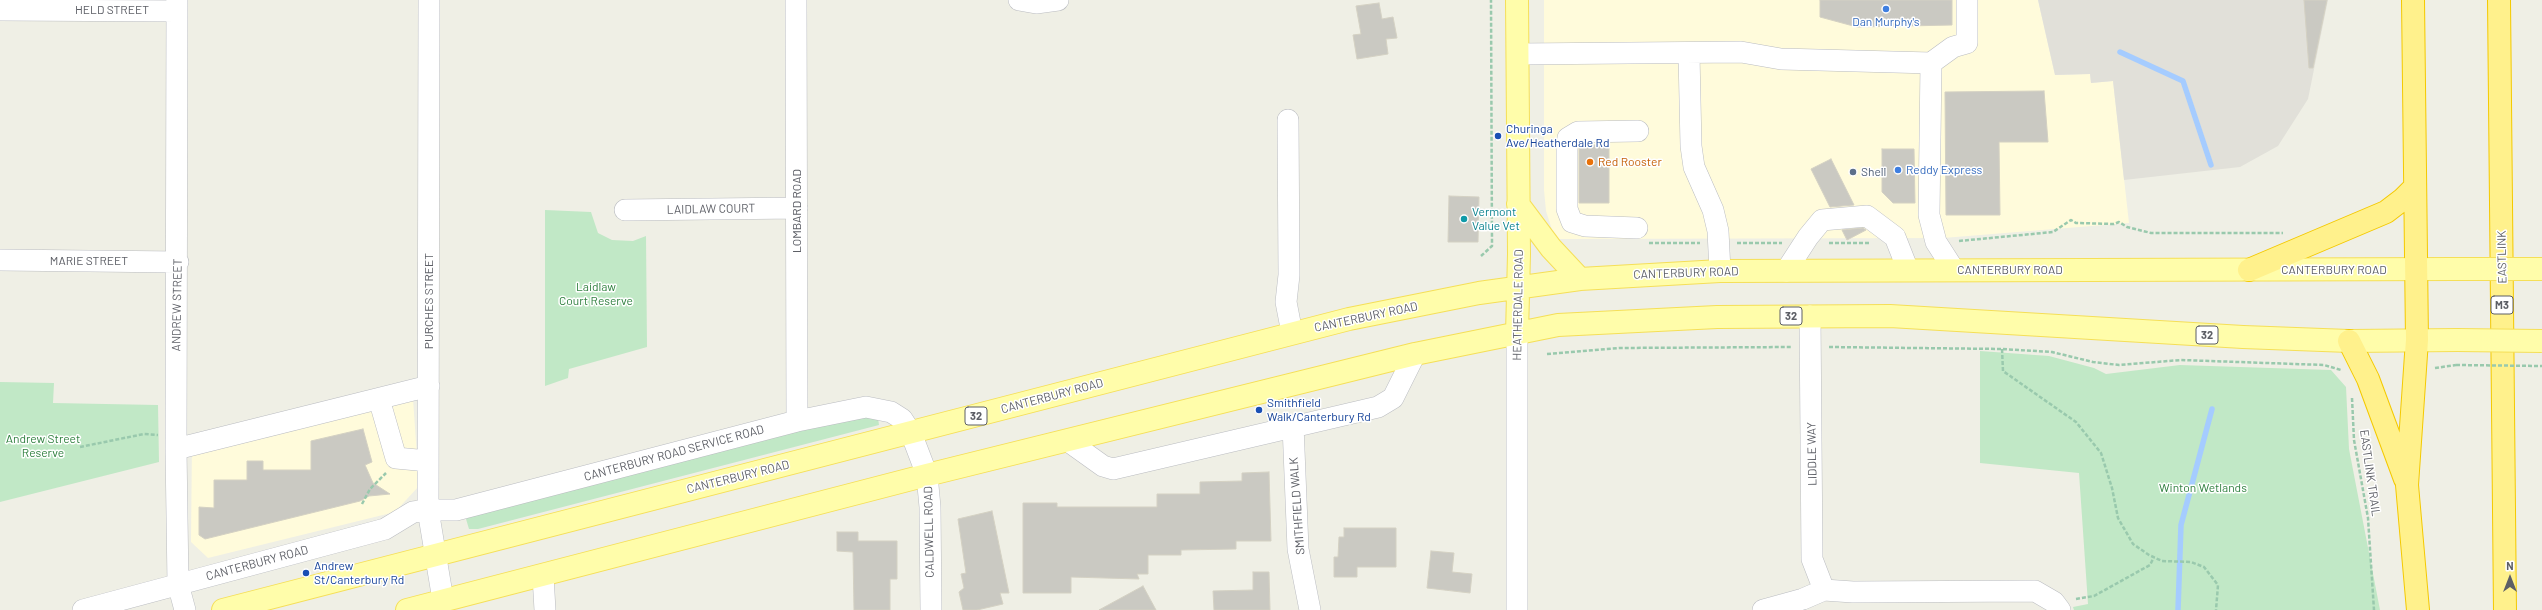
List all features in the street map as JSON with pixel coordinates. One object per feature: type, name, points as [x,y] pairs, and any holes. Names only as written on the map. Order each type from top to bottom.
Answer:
[{"type":"highway","points":[[2413,0],[2414,188],[2417,340],[2407,486],[2418,610]]},
{"type":"highway","name":"EASTLINK","points":[[2499,0],[2505,610]]},
{"type":"highway","points":[[2249,270],[2386,212],[2414,188]]},
{"type":"highway","points":[[2349,341],[2368,379],[2407,486]]},
{"type":"main road","name":"HEATHERDALE ROAD","points":[[1517,0],[1517,334]]},
{"type":"main road","points":[[1518,204],[1551,248],[1580,279]]},
{"type":"main road","name":"CANTERBURY ROAD","points":[[223,610],[1349,318],[1518,288],[1580,279],[1720,271],[2542,269]]},
{"type":"main road","name":"32","points":[[407,610],[543,576],[927,475],[1415,354],[1558,325],[1638,320],[1810,316],[1890,316],[2140,332],[2349,341],[2542,341]]},
{"type":"street","name":"PURCHES STREET","points":[[429,0],[428,510],[444,600]]},
{"type":"street","name":"LOMBARD ROAD","points":[[796,0],[797,421]]},
{"type":"street","points":[[1019,0],[1036,3],[1058,0]]},
{"type":"street","points":[[1518,54],[1689,54],[1741,52],[1781,59],[1931,63],[1953,47],[1967,43],[1967,0]]},
{"type":"street","name":"HELD STREET","points":[[0,10],[177,5]]},
{"type":"street","name":"ANDREW STREET","points":[[177,5],[178,262],[176,442],[178,584],[185,610]]},
{"type":"street","points":[[1689,54],[1691,146],[1694,167],[1713,210],[1718,243],[1720,271]]},
{"type":"street","points":[[1931,63],[1929,215],[1936,242],[1954,270]]},
{"type":"street","points":[[1288,120],[1289,275],[1286,302],[1292,333]]},
{"type":"street","points":[[1638,131],[1578,132],[1568,138],[1567,209],[1572,222],[1585,226],[1639,236]]},
{"type":"street","name":"LAIDLAW COURT","points":[[625,210],[797,208]]},
{"type":"street","points":[[1786,271],[1804,243],[1822,220],[1867,216],[1895,237],[1908,270]]},
{"type":"street","name":"MARIE STREET","points":[[0,260],[178,262]]},
{"type":"street","name":"LIDDLE WAY","points":[[1810,316],[1812,559],[1824,590]]},
{"type":"street","name":"HEATHERDALE ROAD","points":[[1517,334],[1517,610]]},
{"type":"street","points":[[1068,441],[1103,466],[1113,469],[1293,425],[1378,407],[1392,398],[1415,354]]},
{"type":"street","points":[[176,442],[379,399],[429,386]]},
{"type":"street","points":[[379,399],[396,458],[428,461]]},
{"type":"street","name":"CANTERBURY ROAD SERVICE ROAD","points":[[428,510],[456,510],[797,421],[866,407],[891,412],[902,419],[911,432]]},
{"type":"street","name":"SMITHFIELD WALK","points":[[1293,425],[1298,549],[1310,610]]},
{"type":"street","name":"CALDWELL ROAD","points":[[911,432],[927,475],[930,506],[930,610]]},
{"type":"street","name":"CANTERBURY ROAD","points":[[83,610],[385,528],[413,512],[428,510]]},
{"type":"street","points":[[543,576],[545,610]]},
{"type":"street","points":[[1763,610],[1803,600],[1824,590],[1853,592],[2035,591],[2057,606]]},
{"type":"path","points":[[1481,256],[1492,246],[1491,0]]},
{"type":"path","points":[[1936,242],[2053,232],[2071,220],[2076,223],[2114,224],[2119,222],[2127,227],[2151,233],[2269,234],[2288,232]]},
{"type":"path","points":[[1639,236],[1718,243],[1897,242]]},
{"type":"path","points":[[1547,354],[1619,348],[1792,347]]},
{"type":"path","points":[[1828,347],[2002,349],[2052,352],[2092,362],[2119,365],[2189,361],[2324,365],[2345,372]]},
{"type":"path","points":[[2002,349],[2003,371],[2076,422],[2101,453],[2112,488],[2118,518],[2133,544],[2162,561],[2191,562],[2204,567],[2218,585],[2216,610]]},
{"type":"path","points":[[2456,366],[2542,366]]},
{"type":"path","name":"EASTLINK TRAIL","points":[[2368,379],[2352,384],[2354,440],[2368,518],[2374,610]]},
{"type":"path","points":[[80,447],[144,434],[176,442]]},
{"type":"path","points":[[362,504],[370,489],[388,472],[396,458]]},
{"type":"path","points":[[2057,606],[2094,596],[2150,565],[2154,557]]},
{"type":"shaded area","points":[[1544,0],[2038,0],[2055,75],[2090,74],[2091,83],[2113,81],[2129,223],[1943,238],[1555,239],[1546,211],[1544,190]]},
{"type":"shaded area","points":[[2038,0],[2328,0],[2308,99],[2278,146],[2240,167],[2124,180],[2113,81],[2091,83],[2090,74],[2055,75]]},
{"type":"shaded area","points":[[412,384],[419,486],[395,512],[208,558],[191,542],[192,439]]},
{"type":"green space","name":"Laidlaw Court Reserve","points":[[545,210],[591,212],[598,233],[612,240],[633,241],[646,236],[647,347],[569,369],[568,378],[545,386]]},
{"type":"green space","name":"Winton Wetlands","points":[[1980,351],[2049,356],[2094,368],[2106,374],[2180,365],[2331,370],[2346,387],[2349,449],[2380,610],[2074,610],[2073,607],[2088,604],[2079,473],[1980,463]]},
{"type":"green space","name":"Andrew Street Reserve","points":[[0,382],[54,383],[53,403],[158,405],[159,462],[0,502]]},
{"type":"green space","points":[[856,415],[878,418],[879,425],[478,529],[469,529],[466,519],[472,515]]},
{"type":"building","name":"Dan Murphy's","points":[[1820,0],[1952,0],[1952,25],[1857,27],[1820,17]]},
{"type":"building","points":[[2304,0],[2327,0],[2313,68],[2309,68]]},
{"type":"building","points":[[1379,3],[1382,19],[1393,17],[1397,38],[1386,39],[1388,54],[1357,59],[1353,35],[1361,34],[1356,6]]},
{"type":"building","points":[[2044,91],[2048,142],[1999,142],[2000,215],[1946,215],[1945,92]]},
{"type":"building","name":"Red Rooster","points":[[1579,145],[1609,146],[1609,203],[1579,203]]},
{"type":"building","name":"Reddy Express","points":[[1882,149],[1914,149],[1915,203],[1893,203],[1882,192]]},
{"type":"building","points":[[1831,159],[1854,205],[1830,207],[1811,169]]},
{"type":"building","name":"Vermont Value Vet","points":[[1449,196],[1479,197],[1478,242],[1448,242]]},
{"type":"building","points":[[1863,228],[1866,230],[1847,240],[1842,230]]},
{"type":"building","points":[[363,429],[372,462],[365,465],[373,483],[390,494],[369,496],[360,501],[205,539],[199,535],[199,507],[214,508],[214,480],[247,480],[247,461],[263,461],[263,470],[311,470],[311,441]]},
{"type":"building","points":[[1269,472],[1271,541],[1236,541],[1236,549],[1181,550],[1181,555],[1148,555],[1148,574],[1137,574],[1139,579],[1071,577],[1071,593],[1023,593],[1023,503],[1057,503],[1057,507],[1157,507],[1157,494],[1200,494],[1200,482],[1242,481],[1242,473]]},
{"type":"building","points":[[992,511],[1009,593],[1000,593],[1003,604],[977,610],[963,610],[959,592],[964,588],[961,574],[966,573],[958,519]]},
{"type":"building","points":[[1344,528],[1396,528],[1396,567],[1357,567],[1357,577],[1334,577],[1334,557],[1338,557],[1339,537],[1344,537]]},
{"type":"building","points":[[837,532],[858,532],[858,541],[897,541],[897,579],[890,579],[890,610],[854,610],[853,552],[837,551]]},
{"type":"building","points":[[1431,551],[1454,553],[1452,572],[1472,574],[1470,593],[1427,588]]},
{"type":"building","points":[[1253,572],[1269,572],[1270,610],[1214,610],[1213,591],[1253,590]]},
{"type":"building","points":[[1143,586],[1156,610],[1099,610]]},
{"type":"waterway","points":[[2120,52],[2183,81],[2211,165]]},
{"type":"waterway","points":[[2178,610],[2181,525],[2212,409]]},
{"type":"place","name":"Dan Murphy's","points":[[1886,9]]},
{"type":"place","name":"Churinga Ave/Heatherdale Rd","points":[[1498,136]]},
{"type":"place","name":"Red Rooster","points":[[1590,162]]},
{"type":"place","name":"Reddy Express","points":[[1898,170]]},
{"type":"place","name":"Shell","points":[[1853,172]]},
{"type":"place","name":"Vermont Value Vet","points":[[1464,219]]},
{"type":"place","name":"Smithfield Walk/Canterbury Rd","points":[[1259,410]]},
{"type":"place","name":"Andrew St/Canterbury Rd","points":[[306,573]]}]
